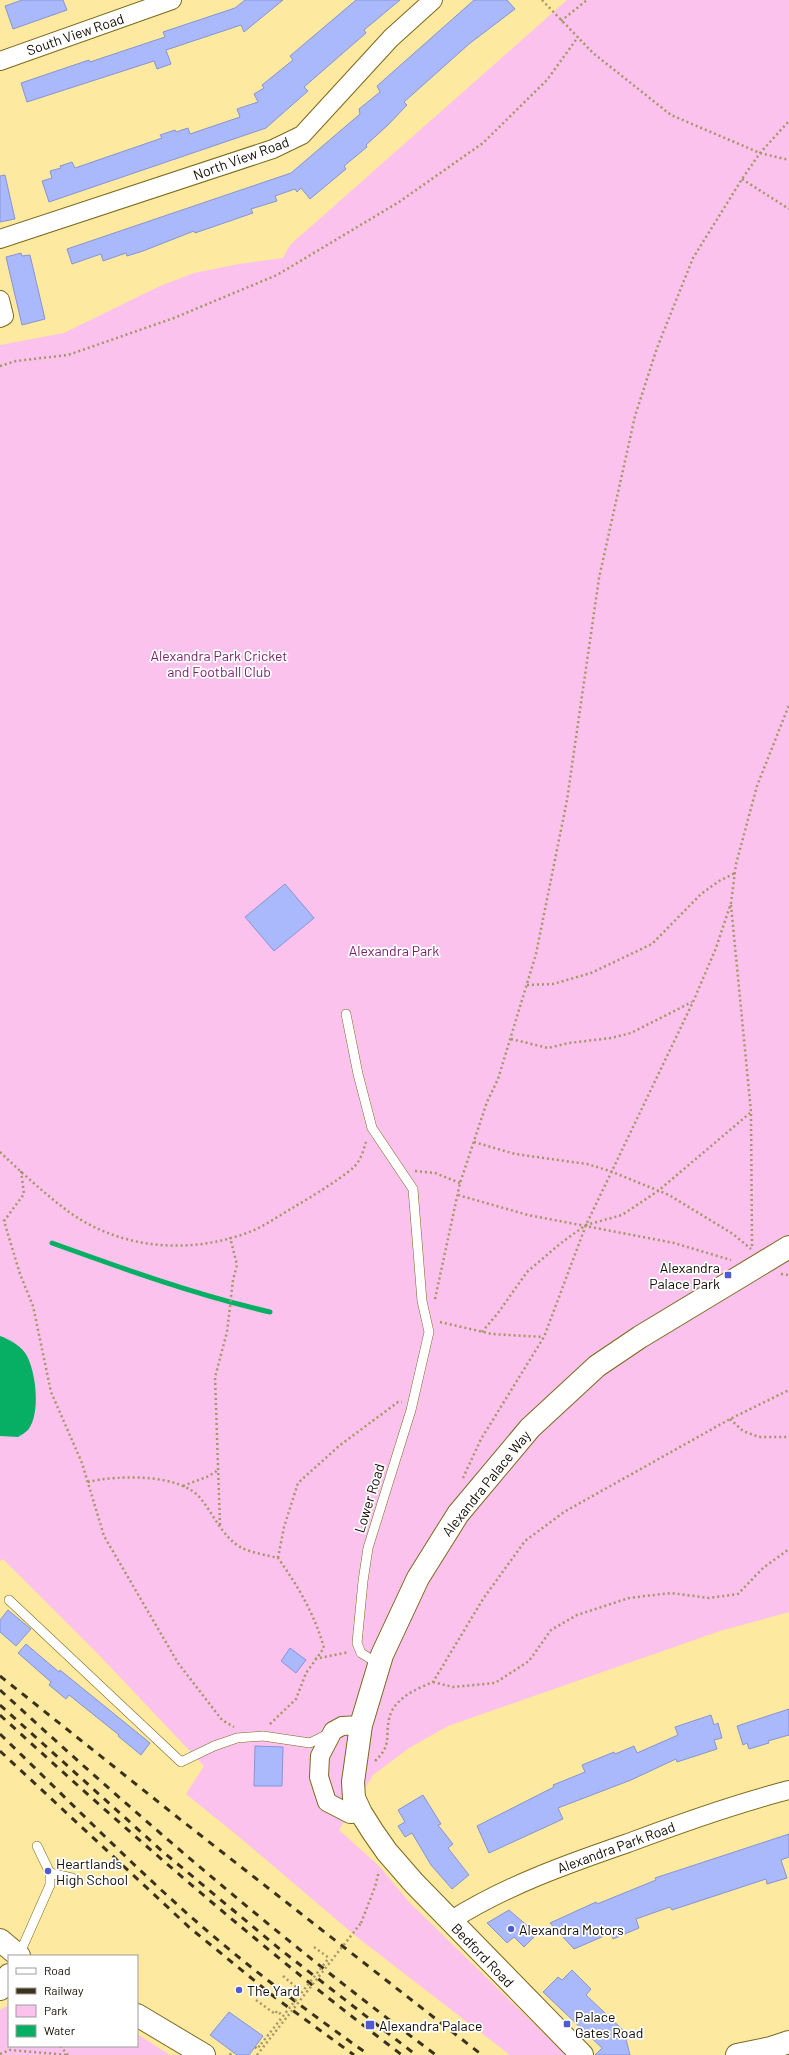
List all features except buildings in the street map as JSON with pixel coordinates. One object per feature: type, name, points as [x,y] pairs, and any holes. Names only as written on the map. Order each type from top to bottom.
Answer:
[{"type":"street","name":"South View Road","points":[[0,61],[172,0]]},
{"type":"street","name":"North View Road","points":[[0,239],[273,149],[302,135],[391,38],[433,0]]},
{"type":"street","name":"Alexandra Palace Way","points":[[383,1859],[354,1798],[353,1782],[361,1725],[379,1664],[415,1585],[439,1542],[458,1514],[530,1428],[597,1366],[640,1337],[746,1260],[789,1247]]},
{"type":"street","points":[[361,1725],[342,1726],[333,1731],[320,1756],[319,1777],[327,1802],[350,1814],[361,1813]]},
{"type":"street","name":"Alexandra Park Road","points":[[450,1921],[470,1908],[554,1869],[741,1802],[789,1790]]},
{"type":"street","name":"Bedford Road","points":[[383,1859],[414,1884],[582,2055]]},
{"type":"street","points":[[0,1940],[18,1955]]},
{"type":"street","points":[[0,1989],[8,1976]]},
{"type":"street","points":[[138,2016],[204,2055]]},
{"type":"street","points":[[737,2055],[771,2048],[789,2042]]},
{"type":"lane","points":[[346,1014],[358,1074],[372,1128]]},
{"type":"lane","name":"Lower Road","points":[[372,1128],[413,1189],[422,1301],[429,1332],[413,1400],[368,1548],[363,1581],[357,1643],[361,1653],[379,1664]]},
{"type":"lane","points":[[9,1600],[181,1762],[214,1746],[237,1738],[263,1736],[310,1743],[333,1731]]},
{"type":"lane","points":[[19,1955],[50,1885],[50,1873],[37,1846]]},
{"type":"lane","points":[[50,1873],[72,1878]]},
{"type":"path","points":[[542,0],[592,53],[671,115],[760,153],[789,160]]},
{"type":"path","points":[[561,21],[587,0]]},
{"type":"path","points":[[0,366],[16,361],[68,355],[174,318],[277,275],[399,202],[483,143],[548,80],[578,37]]},
{"type":"path","points":[[434,1306],[460,1183],[487,1102],[498,1079],[536,954],[567,800],[599,578],[635,416],[657,348],[693,258],[760,153],[789,121]]},
{"type":"path","points":[[742,179],[789,209]]},
{"type":"path","points":[[462,1480],[481,1439],[544,1337],[586,1225],[610,1171],[692,1002],[716,948],[731,903],[735,873],[757,786],[789,705]]},
{"type":"path","points":[[527,985],[553,984],[591,973],[652,944],[701,894],[719,881],[735,873]]},
{"type":"path","points":[[731,903],[751,1112],[746,1260]]},
{"type":"path","points":[[511,1039],[548,1048],[569,1043],[611,1038],[637,1030],[692,1002]]},
{"type":"path","points":[[482,1332],[498,1313],[527,1272],[561,1243],[586,1225],[622,1215],[658,1191],[751,1112]]},
{"type":"path","points":[[0,1152],[70,1212],[105,1232],[140,1243],[180,1246],[230,1237],[252,1231],[275,1218],[334,1181],[358,1163],[372,1128]]},
{"type":"path","points":[[474,1142],[515,1154],[587,1164],[610,1171],[669,1195],[733,1234],[746,1260]]},
{"type":"path","points":[[425,1170],[460,1183]]},
{"type":"path","points":[[21,1171],[24,1194],[4,1221],[20,1274],[33,1306],[51,1392],[82,1463],[104,1536],[178,1663],[222,1720],[236,1728]]},
{"type":"path","points":[[458,1195],[528,1215],[674,1243],[746,1260]]},
{"type":"path","points":[[220,1526],[215,1377],[227,1332],[232,1280],[237,1264],[230,1237]]},
{"type":"path","points":[[438,1322],[503,1335],[544,1337]]},
{"type":"path","points":[[433,1682],[483,1600],[525,1541],[564,1512],[730,1419],[789,1390]]},
{"type":"path","points":[[278,1558],[284,1526],[298,1483],[339,1446],[398,1402],[413,1400]]},
{"type":"path","points":[[730,1419],[743,1431],[759,1437],[789,1437]]},
{"type":"path","points":[[183,1487],[209,1476],[218,1470]]},
{"type":"path","points":[[88,1482],[117,1476],[158,1478],[177,1483],[200,1498],[220,1526],[242,1548],[278,1558],[297,1585],[318,1626],[324,1648],[306,1672],[296,1699],[266,1728]]},
{"type":"path","points":[[353,1782],[386,1751],[390,1717],[396,1706],[418,1688],[433,1682],[453,1687],[495,1683],[529,1661],[551,1630],[577,1615],[629,1598],[671,1593],[709,1598],[738,1594],[763,1568],[789,1549]]},
{"type":"path","points":[[315,1659],[355,1650]]},
{"type":"path","points":[[257,2055],[361,1923],[376,1887],[383,1859]]},
{"type":"path","points":[[255,2047],[257,2049],[329,1958],[314,1947]]},
{"type":"path","points":[[283,1976],[302,1992]]},
{"type":"path","points":[[256,2000],[275,2014],[277,2011],[283,2016]]},
{"type":"path","points":[[61,2047],[68,2055]]},
{"type":"path","points":[[0,2054],[16,2051],[68,2055]]},
{"type":"path","points":[[230,2055],[232,2051]]},
{"type":"green space","name":"Alexandra Park","points":[[567,0],[789,0],[789,1612],[720,1631],[448,1726],[409,1748],[373,1775],[339,1830],[380,1867],[409,1902],[566,2055],[510,2055],[357,1937],[186,1794],[204,1766],[100,1656],[3,1559],[0,1561],[0,345],[64,333],[160,286],[194,273],[239,264],[283,258],[290,245]]},
{"type":"green space","points":[[8,2006],[8,2047],[138,2047],[138,2035],[170,2055],[0,2055],[0,2010]]},
{"type":"water","points":[[0,1336],[15,1344],[25,1353],[33,1372],[35,1383],[35,1414],[28,1430],[18,1437],[0,1436]]},
{"type":"waterway","points":[[52,1243],[187,1290],[270,1312]]},
{"type":"railway","points":[[0,1676],[181,1820],[482,2055]]},
{"type":"railway","points":[[0,1690],[106,1786],[268,1924],[436,2055]]},
{"type":"railway","points":[[0,1705],[162,1851],[281,1950],[416,2055]]},
{"type":"railway","points":[[0,1715],[197,1890],[298,1974],[402,2055]]},
{"type":"railway","points":[[0,1734],[90,1822],[203,1928],[320,2020],[369,2055]]},
{"type":"railway","points":[[0,1751],[190,1928],[277,1999],[354,2055]]},
{"type":"place","name":"Alexandra Palace Park","points":[[728,1275]]},
{"type":"place","name":"Heartlands High School","points":[[48,1871]]},
{"type":"place","name":"Alexandra Motors","points":[[511,1929]]},
{"type":"place","name":"The Yard","points":[[239,1990]]},
{"type":"place","name":"Palace Gates Road","points":[[567,2024]]},
{"type":"place","name":"Alexandra Palace","points":[[370,2025]]},
{"type":"park label","name":"Alexandra Park Cricket and Football Club","points":[[219,664]]}]
